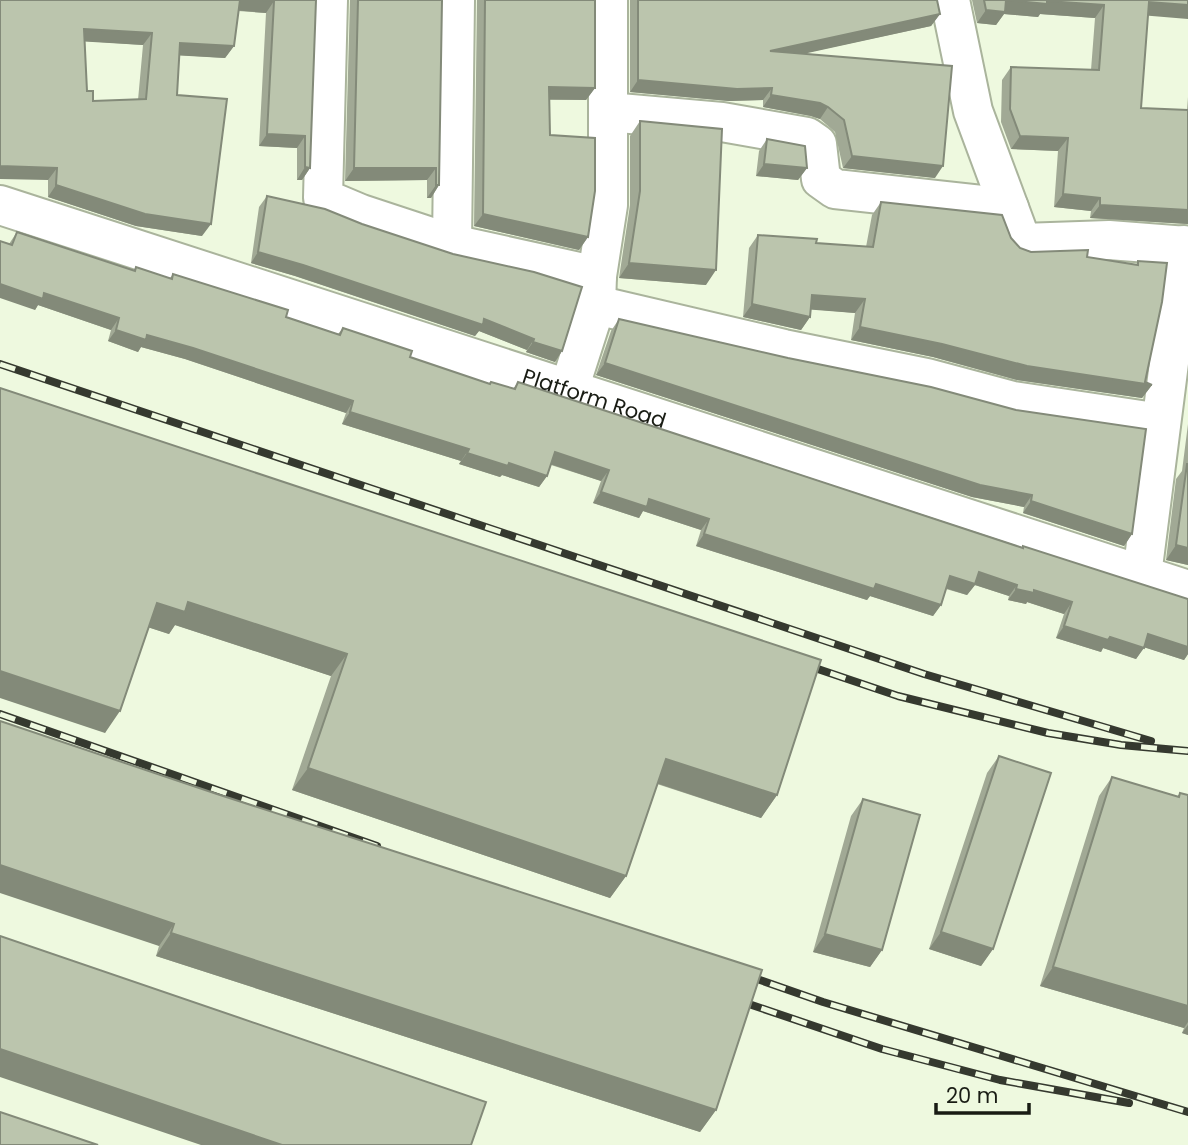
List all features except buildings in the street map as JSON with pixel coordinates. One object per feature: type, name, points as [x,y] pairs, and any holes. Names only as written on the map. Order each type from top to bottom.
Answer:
[{"type":"street","points":[[328,0],[323,198],[360,214],[784,349],[927,378],[1013,401],[1161,423]]},
{"type":"street","points":[[452,244],[455,0]]},
{"type":"street","points":[[569,389],[596,291],[608,205],[608,0]]},
{"type":"street","points":[[950,0],[973,111],[1022,243],[1110,240],[1186,246],[1142,575]]},
{"type":"street","points":[[608,112],[722,122],[807,137],[817,145],[821,179],[835,189],[1009,208]]},
{"type":"street","name":"Platform Road","points":[[0,205],[1188,590]]},
{"type":"railway","points":[[0,364],[924,674],[1151,741]]},
{"type":"railway","points":[[800,663],[898,696],[1048,733],[1121,745],[1188,751]]},
{"type":"railway","points":[[0,714],[377,846]]},
{"type":"railway","points":[[740,973],[823,1002],[1188,1112]]},
{"type":"railway","points":[[731,998],[882,1049],[1000,1080],[1129,1103]]}]
